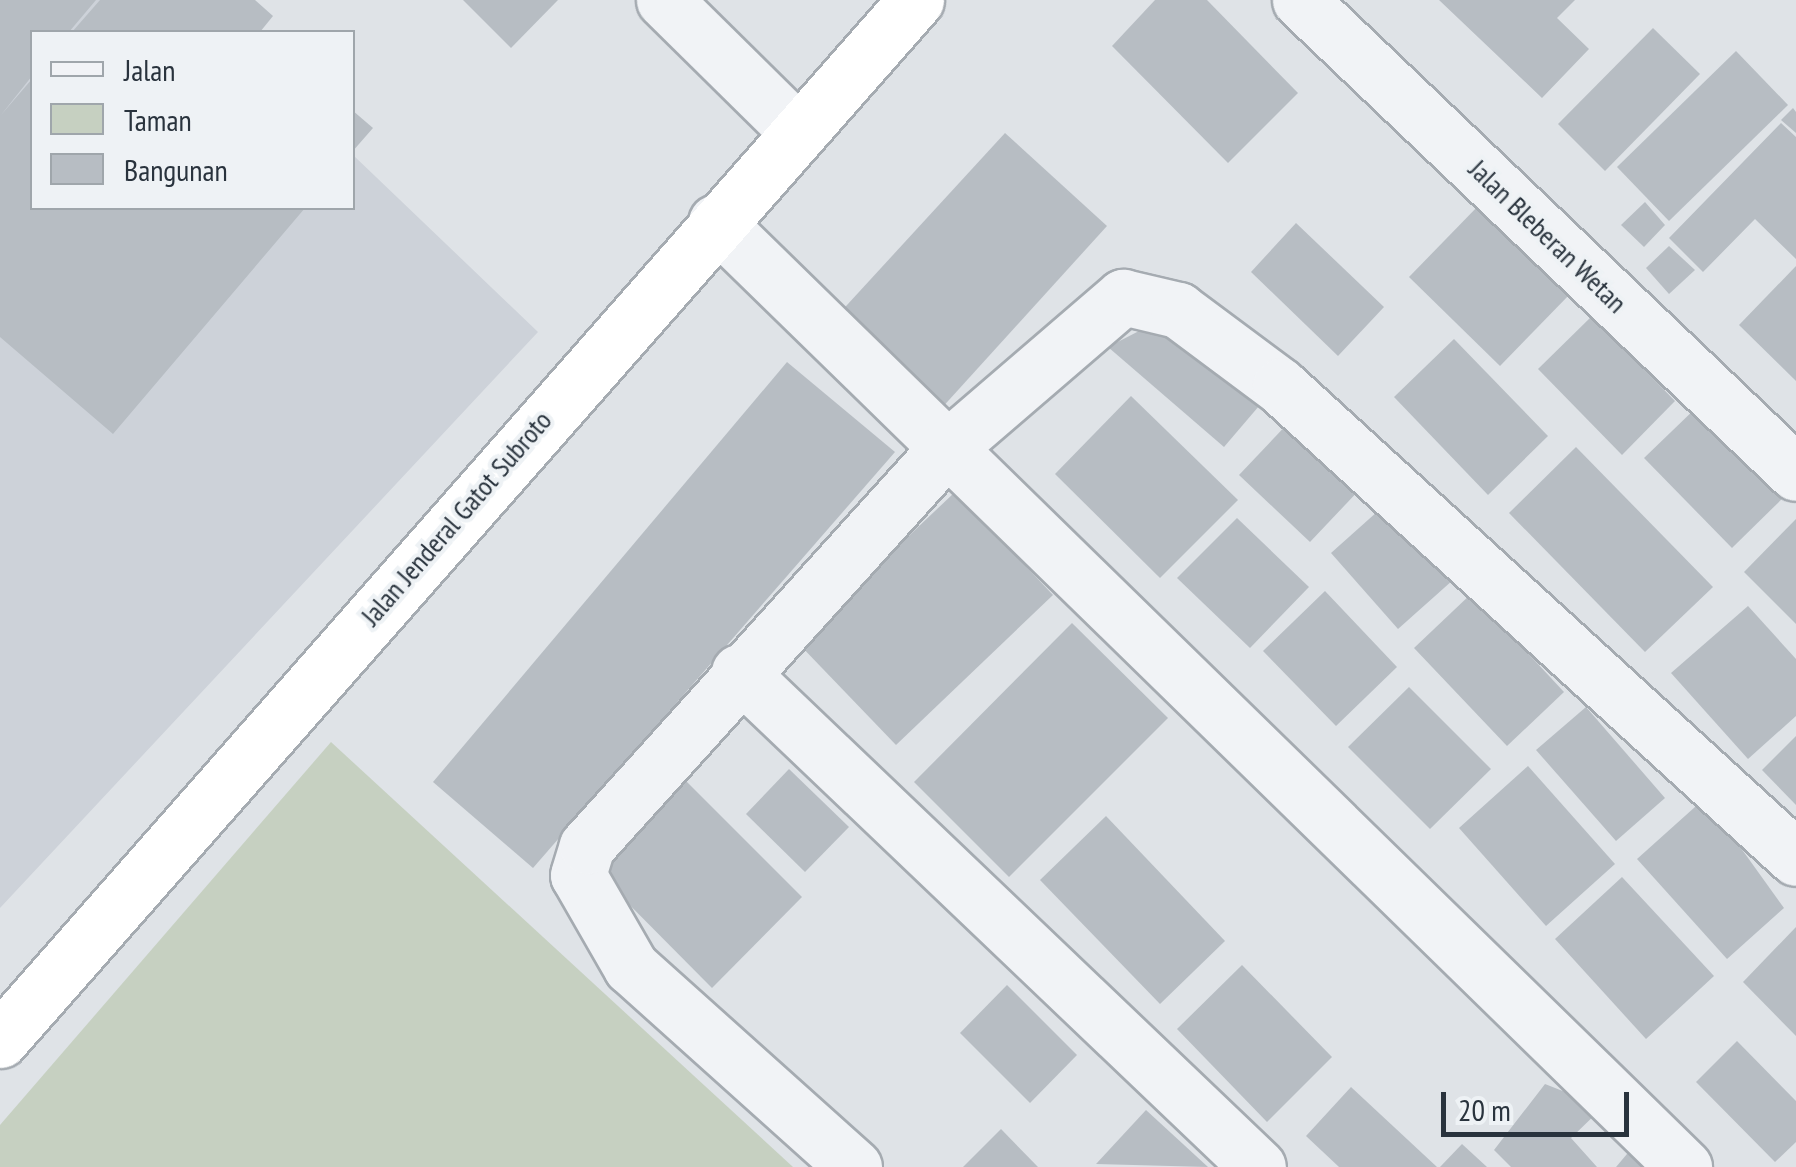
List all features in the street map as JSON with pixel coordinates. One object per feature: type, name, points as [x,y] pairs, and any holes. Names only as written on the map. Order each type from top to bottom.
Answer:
[{"type":"highway","name":"Jalan Jenderal Gatot Subroto","points":[[0,1040],[796,130],[916,0]]},
{"type":"street","points":[[664,0],[796,130]]},
{"type":"street","name":"Jalan Bleberan Wetan","points":[[1300,0],[1796,473]]},
{"type":"street","points":[[716,222],[944,450],[1684,1167]]},
{"type":"street","points":[[854,1167],[631,967],[578,875],[615,810],[944,450],[1122,296],[1178,310],[1280,386],[1796,858]]},
{"type":"street","points":[[739,672],[1258,1167]]},
{"type":"shaded area","points":[[0,0],[190,0],[222,30],[30,30],[30,210],[355,210],[355,157],[538,332],[0,908]]},
{"type":"green space","points":[[331,742],[793,1167],[0,1167],[0,1125]]},
{"type":"building","points":[[0,0],[96,0],[71,30],[30,30],[30,79],[1,115],[30,81],[30,210],[303,210],[113,434],[0,337]]},
{"type":"building","points":[[100,0],[255,0],[273,16],[262,30],[74,30]]},
{"type":"building","points":[[463,0],[558,0],[511,48]]},
{"type":"building","points":[[1155,0],[1207,0],[1298,93],[1228,163],[1112,46]]},
{"type":"building","points":[[1439,0],[1575,0],[1557,18],[1589,49],[1542,98]]},
{"type":"building","points":[[1653,28],[1700,74],[1605,171],[1558,124]]},
{"type":"building","points":[[1736,51],[1788,105],[1669,221],[1617,167]]},
{"type":"building","points":[[1793,108],[1796,112],[1796,133],[1781,120]]},
{"type":"building","points":[[355,113],[373,128],[355,149]]},
{"type":"building","points":[[1781,123],[1796,137],[1796,259],[1755,219],[1703,272],[1669,238]]},
{"type":"building","points":[[1005,133],[1107,226],[939,411],[836,317]]},
{"type":"building","points":[[1645,202],[1665,225],[1644,247],[1621,225]]},
{"type":"building","points":[[1480,204],[1571,293],[1500,366],[1409,277]]},
{"type":"building","points":[[1296,223],[1384,307],[1338,356],[1251,272]]},
{"type":"building","points":[[1669,246],[1695,270],[1669,294],[1646,268]]},
{"type":"building","points":[[1796,266],[1796,381],[1739,325]]},
{"type":"building","points":[[1168,316],[1265,399],[1224,447],[1108,347]]},
{"type":"building","points":[[1592,316],[1675,401],[1622,455],[1538,369]]},
{"type":"building","points":[[1454,339],[1548,436],[1488,495],[1394,397]]},
{"type":"building","points":[[787,362],[895,452],[533,868],[433,782]]},
{"type":"building","points":[[1131,396],[1238,500],[1160,578],[1055,474]]},
{"type":"building","points":[[1699,405],[1786,495],[1732,548],[1644,458]]},
{"type":"building","points":[[1292,419],[1363,486],[1310,542],[1239,475]]},
{"type":"building","points":[[1576,447],[1713,587],[1645,652],[1509,513]]},
{"type":"building","points":[[955,492],[1053,595],[896,745],[797,642]]},
{"type":"building","points":[[1387,503],[1453,580],[1398,629],[1331,553]]},
{"type":"building","points":[[1237,518],[1309,587],[1250,648],[1177,578]]},
{"type":"building","points":[[1796,519],[1796,624],[1744,572]]},
{"type":"building","points":[[1325,591],[1397,667],[1336,726],[1263,651]]},
{"type":"building","points":[[1472,593],[1564,692],[1507,746],[1414,648]]},
{"type":"building","points":[[1748,606],[1796,659],[1796,716],[1748,759],[1671,673]]},
{"type":"building","points":[[1072,623],[1168,718],[1009,877],[914,782]]},
{"type":"building","points":[[1409,687],[1491,769],[1430,829],[1348,747]]},
{"type":"building","points":[[1586,707],[1665,798],[1616,841],[1536,750]]},
{"type":"building","points":[[1796,736],[1796,805],[1762,770]]},
{"type":"building","points":[[1528,766],[1615,864],[1546,926],[1459,828]]},
{"type":"building","points":[[789,769],[849,827],[805,872],[746,814]]},
{"type":"building","points":[[677,772],[802,897],[712,988],[587,862]]},
{"type":"building","points":[[1705,798],[1784,908],[1727,959],[1637,859]]},
{"type":"building","points":[[1106,816],[1225,941],[1160,1004],[1040,880]]},
{"type":"building","points":[[1622,877],[1714,976],[1646,1039],[1555,939]]},
{"type":"building","points":[[1796,927],[1796,1036],[1743,982]]},
{"type":"building","points":[[1242,965],[1332,1057],[1267,1122],[1177,1029]]},
{"type":"building","points":[[1007,985],[1077,1055],[1030,1103],[960,1033]]},
{"type":"building","points":[[1737,1041],[1796,1101],[1796,1142],[1775,1162],[1696,1082]]},
{"type":"building","points":[[1545,1084],[1603,1107],[1571,1138],[1597,1167],[1511,1167],[1494,1150]]},
{"type":"building","points":[[1351,1087],[1437,1167],[1339,1167],[1306,1136]]},
{"type":"building","points":[[1146,1110],[1208,1167],[1096,1164]]},
{"type":"building","points":[[1001,1129],[1038,1167],[963,1167]]},
{"type":"building","points":[[1638,1141],[1664,1167],[1616,1167]]},
{"type":"building","points":[[1462,1144],[1487,1167],[1440,1167]]}]
